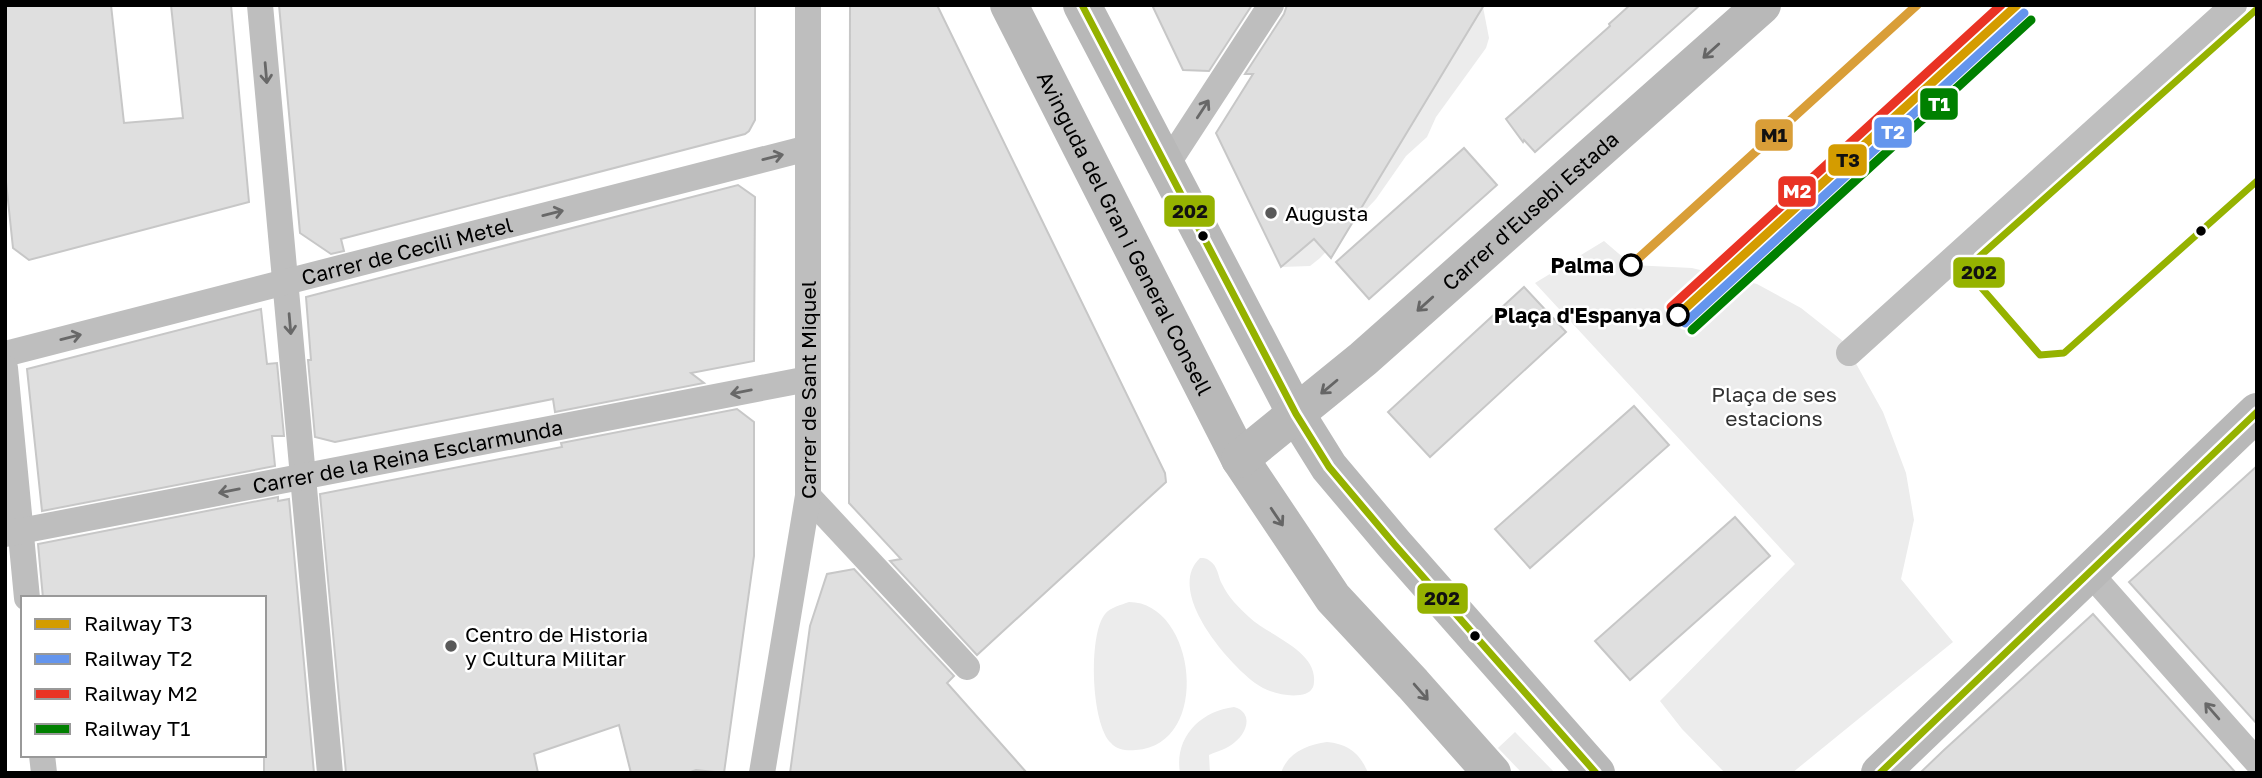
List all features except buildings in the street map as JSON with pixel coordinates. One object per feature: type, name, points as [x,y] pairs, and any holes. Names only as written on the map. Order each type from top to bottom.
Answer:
[{"type":"main road","name":"Avinguda del Gran i General Consell","points":[[1009,5],[1240,459]]},
{"type":"main road","points":[[1083,5],[1296,414],[1329,467],[1596,773]]},
{"type":"main road","name":"Carrer d'Eusebi Estada","points":[[1240,459],[1363,359],[1762,5]]},
{"type":"main road","points":[[1880,773],[2257,412]]},
{"type":"main road","points":[[1240,459],[1333,598],[1492,773]]},
{"type":"street","points":[[260,5],[330,773]]},
{"type":"street","name":"Carrer de Sant Miquel","points":[[762,773],[808,496],[808,5]]},
{"type":"street","points":[[1166,166],[1271,5]]},
{"type":"street","points":[[1849,353],[2234,5]]},
{"type":"street","name":"Carrer de Cecili Metel","points":[[5,354],[808,148]]},
{"type":"street","points":[[5,368],[13,532],[27,596]]},
{"type":"street","name":"Carrer de la Reina Esclarmunda","points":[[13,532],[808,379]]},
{"type":"street","points":[[808,496],[967,667]]},
{"type":"street","points":[[2088,571],[2257,762]]},
{"type":"green space","points":[[1483,7],[1489,38],[1486,48],[1436,117],[1427,137],[1406,156],[1376,199],[1320,258],[1310,266],[1281,267],[1372,191]]},
{"type":"green space","name":"Plaça de ses estacions","points":[[1604,241],[1632,265],[1692,268],[1757,284],[1801,308],[1844,342],[1883,412],[1906,473],[1914,520],[1901,579],[1953,642],[1792,773],[1725,773],[1682,729],[1660,701],[1795,564],[1535,283]]},
{"type":"green space","points":[[1200,558],[1213,563],[1228,594],[1245,613],[1300,652],[1308,661],[1314,682],[1310,691],[1288,695],[1265,689],[1243,673],[1216,643],[1195,607],[1190,588],[1191,572]]},
{"type":"green space","points":[[1129,602],[1152,608],[1169,624],[1181,648],[1186,674],[1185,701],[1177,725],[1161,742],[1136,750],[1122,750],[1111,743],[1099,718],[1094,659],[1096,640],[1105,614],[1116,606]]},
{"type":"green space","points":[[1234,707],[1244,713],[1246,718],[1245,728],[1239,738],[1209,755],[1210,773],[1180,773],[1181,748],[1192,728],[1210,714]]},
{"type":"green space","points":[[1515,732],[1555,773],[1522,773],[1498,748]]},
{"type":"green space","points":[[1327,742],[1352,751],[1368,773],[1281,773],[1293,755],[1312,745]]},
{"type":"rail line","name":"M2","points":[[1671,307],[2001,5]]},
{"type":"rail line","name":"T3","points":[[1678,315],[2017,5]]},
{"type":"rail line","name":"T2","points":[[1685,323],[2024,13]]},
{"type":"rail line","name":"T1","points":[[1692,330],[2031,20]]},
{"type":"transit line","name":"202","points":[[1082,5],[1296,414],[1329,467],[1596,773]]},
{"type":"transit line","name":"M1","points":[[1631,265],[1917,5]]},
{"type":"transit line","name":"202","points":[[2257,9],[1979,257],[1979,285],[2040,355],[2064,353],[2257,181]]},
{"type":"transit line","name":"202","points":[[1880,773],[2257,412]]},
{"type":"place","name":"Augusta","points":[[1271,213]]},
{"type":"place","name":"Palma","points":[[1631,265]]},
{"type":"place","name":"Plaça d'Espanya","points":[[1678,315]]},
{"type":"place","name":"Centro de Historia y Cultura Militar","points":[[451,646]]}]
